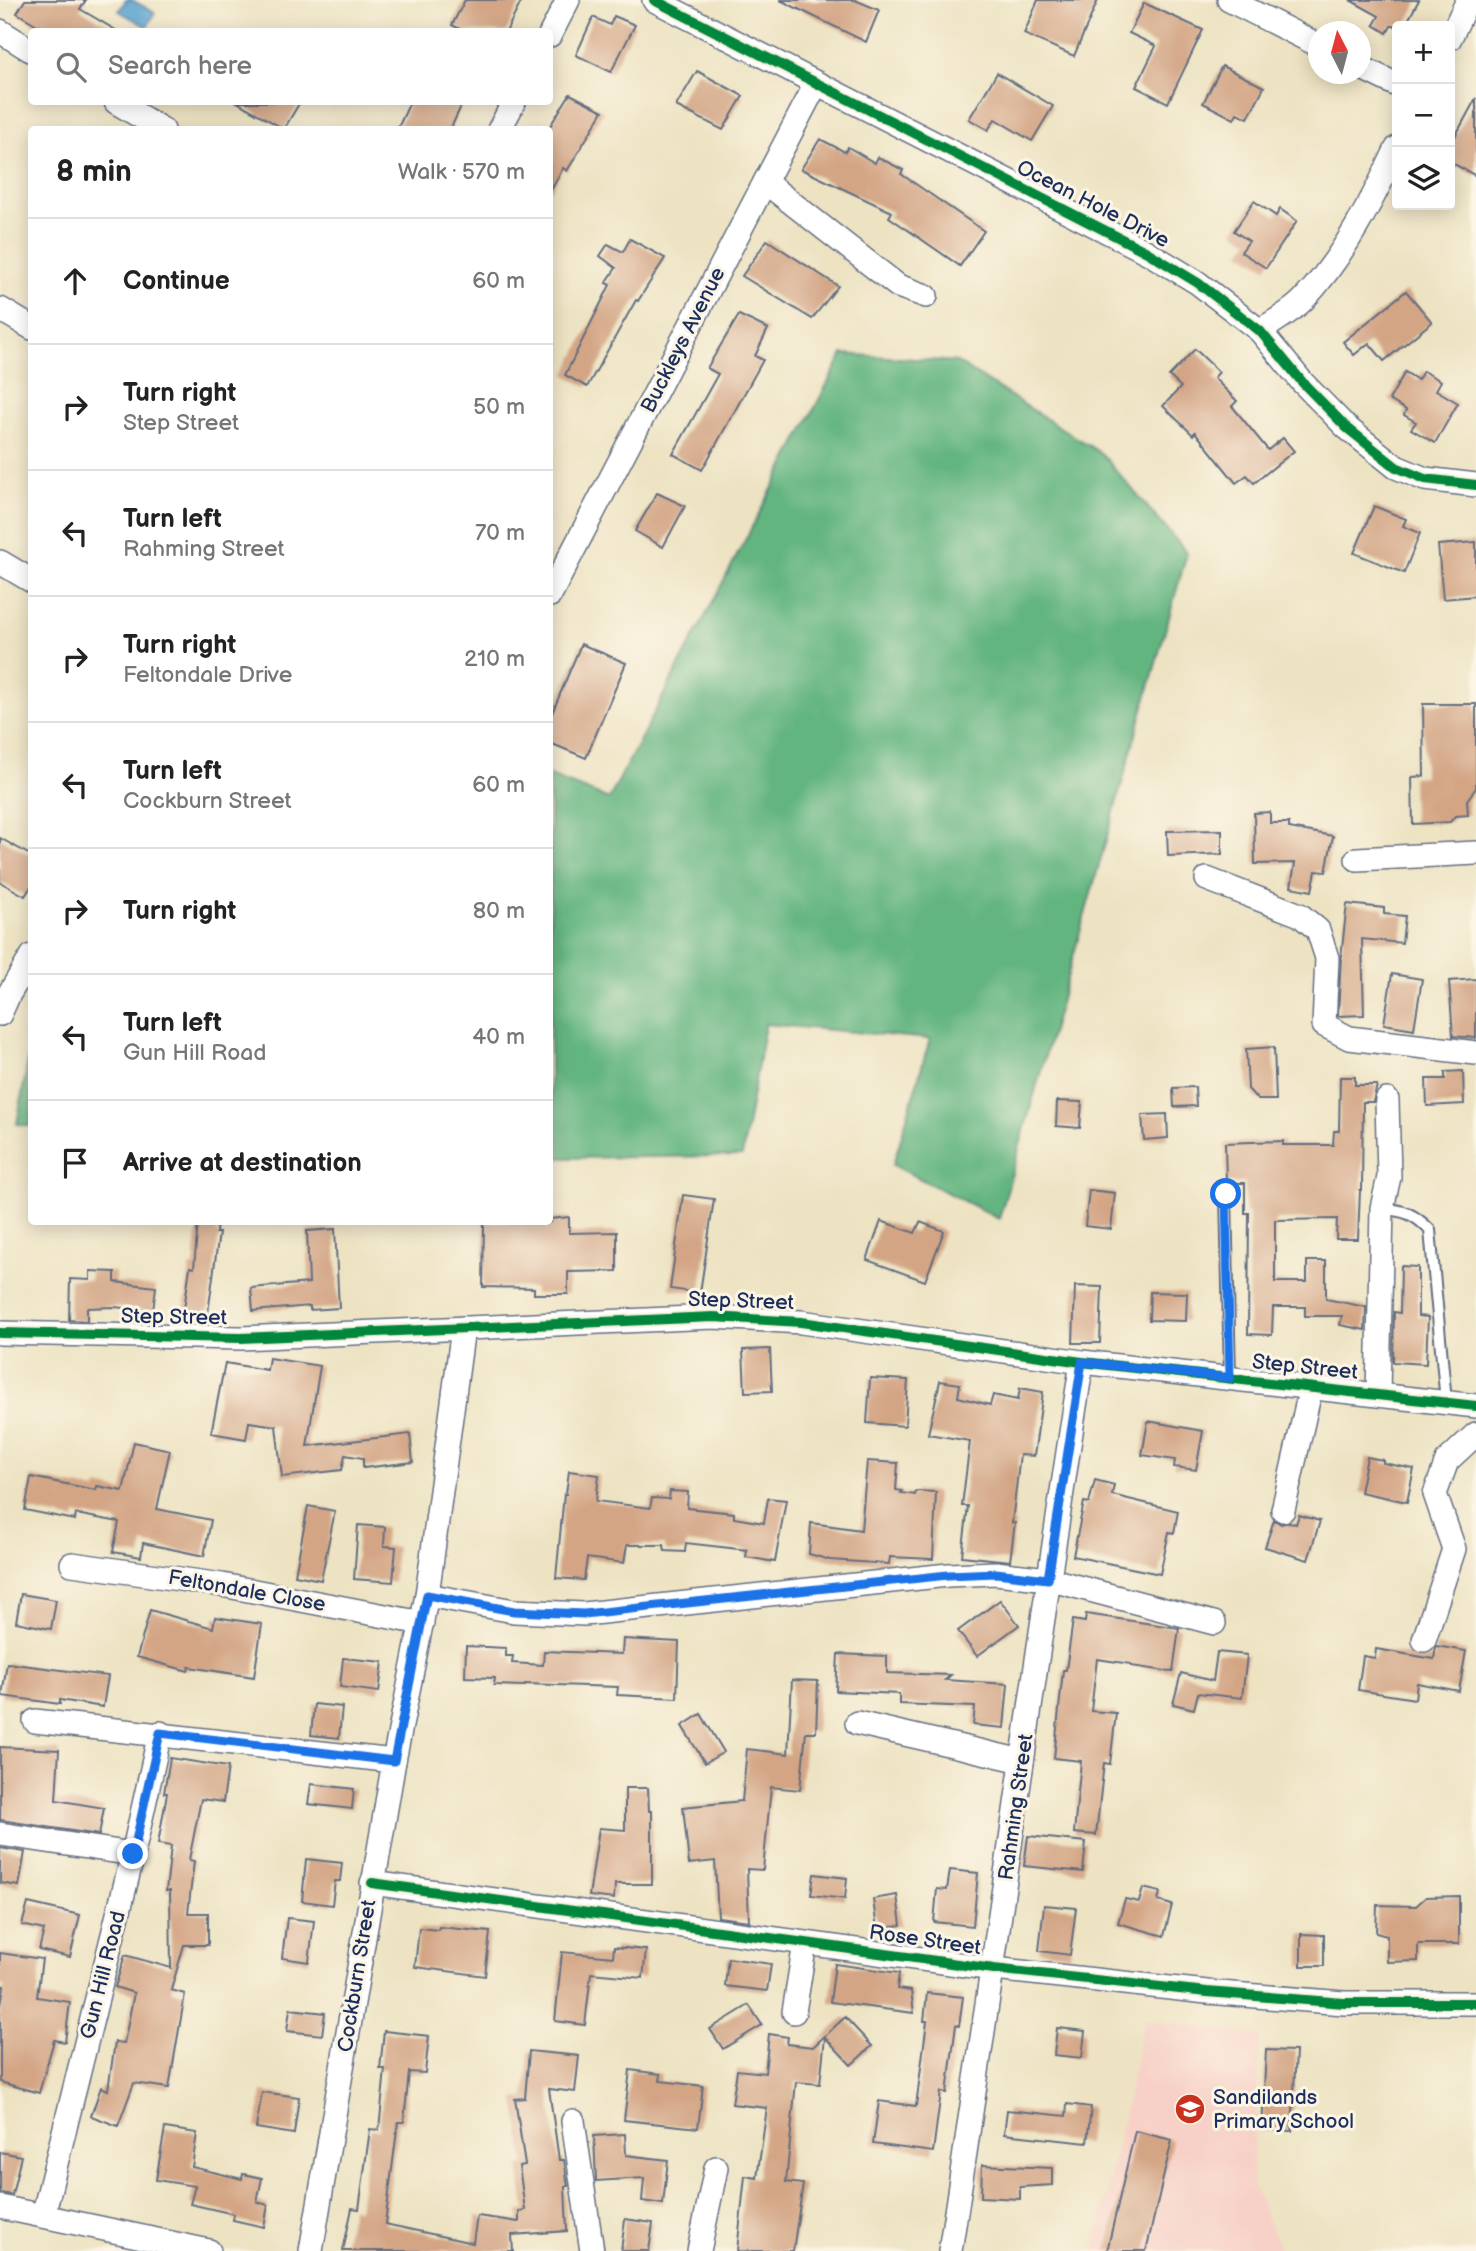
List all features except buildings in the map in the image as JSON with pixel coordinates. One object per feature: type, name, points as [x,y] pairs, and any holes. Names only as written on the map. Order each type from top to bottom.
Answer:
[{"type":"street","points":[[553,29],[568,0]]},
{"type":"street","name":"Ocean Hole Drive","points":[[654,0],[1147,252],[1198,282],[1260,331],[1303,383],[1346,427],[1395,467],[1425,479],[1476,485]]},
{"type":"street","points":[[1229,0],[1308,41]]},
{"type":"street","points":[[1455,27],[1468,0]]},
{"type":"street","points":[[0,31],[28,48]]},
{"type":"street","points":[[1371,72],[1395,84]]},
{"type":"street","name":"Buckleys Avenue","points":[[553,590],[816,84]]},
{"type":"street","points":[[121,105],[156,126]]},
{"type":"street","points":[[501,126],[512,105]]},
{"type":"street","points":[[1260,331],[1303,300],[1335,258],[1374,197],[1392,159]]},
{"type":"street","points":[[765,182],[898,286],[926,296]]},
{"type":"street","points":[[0,309],[28,326]]},
{"type":"street","points":[[0,562],[28,579]]},
{"type":"street","points":[[1357,859],[1476,853]]},
{"type":"street","points":[[1207,879],[1300,915],[1318,930],[1327,958],[1324,1025],[1349,1038],[1476,1053]]},
{"type":"street","points":[[0,1014],[28,963]]},
{"type":"street","points":[[1378,1395],[1381,1208],[1389,1177],[1387,1100]]},
{"type":"street","name":"Step Street","points":[[0,1333],[241,1338],[713,1317],[801,1322],[1082,1362],[1476,1406]]},
{"type":"street","name":"Cockburn Street","points":[[311,2251],[372,1884],[427,1595],[463,1328]]},
{"type":"street","name":"Rahming Street","points":[[950,2251],[994,1969],[1048,1579],[1082,1362]]},
{"type":"street","points":[[1283,1510],[1311,1387]]},
{"type":"street","points":[[1424,1640],[1454,1549],[1435,1494],[1447,1461],[1476,1434]]},
{"type":"street","name":"Feltondale Close","points":[[72,1564],[222,1585],[422,1623]]},
{"type":"street","points":[[427,1595],[514,1611],[584,1614],[948,1575],[996,1573],[1048,1579],[1214,1623]]},
{"type":"street","points":[[35,1721],[394,1761]]},
{"type":"street","points":[[857,1723],[1022,1761]]},
{"type":"street","name":"Gun Hill Road","points":[[43,2216],[133,1854],[160,1733]]},
{"type":"street","points":[[0,1834],[133,1854]]},
{"type":"street","name":"Rose Street","points":[[372,1884],[994,1969],[1207,1992],[1344,2003],[1476,2003]]},
{"type":"street","points":[[794,2012],[805,1943]]},
{"type":"street","points":[[573,2121],[592,2251]]},
{"type":"street","points":[[699,2251],[716,2168]]},
{"type":"street","points":[[0,2207],[209,2251]]},
{"type":"lane","points":[[1226,1194],[1230,1378]]},
{"type":"lane","points":[[1381,1208],[1416,1216],[1430,1230],[1446,1402]]},
{"type":"shaded area","name":"Sandilands Primary School","points":[[1144,2019],[1260,2035],[1252,2182],[1281,2251],[1094,2251]]},
{"type":"green space","points":[[843,354],[957,362],[1102,454],[1187,553],[999,1219],[893,1165],[930,1039],[765,1024],[742,1156],[553,1158],[553,777],[609,799]]},
{"type":"green space","points":[[28,1061],[28,1126],[17,1124]]},
{"type":"water","points":[[126,0],[132,0],[155,13],[147,27],[119,11]]},
{"type":"cycle path","points":[[654,0],[1147,252],[1198,283],[1260,331],[1303,383],[1346,427],[1396,467],[1425,479],[1476,485]]},
{"type":"cycle path","points":[[0,1333],[241,1338],[713,1317],[801,1322],[1082,1362],[1476,1406]]},
{"type":"cycle path","points":[[372,1883],[994,1969],[1207,1992],[1344,2003],[1476,2003]]},
{"type":"place","name":"Sandilands Primary School","points":[[1190,2109]]},
{"type":"route","points":[[133,1854],[160,1733],[394,1761],[427,1595],[514,1611],[584,1614],[948,1575],[996,1573],[1048,1579],[1082,1362],[1230,1378],[1226,1194]]}]
